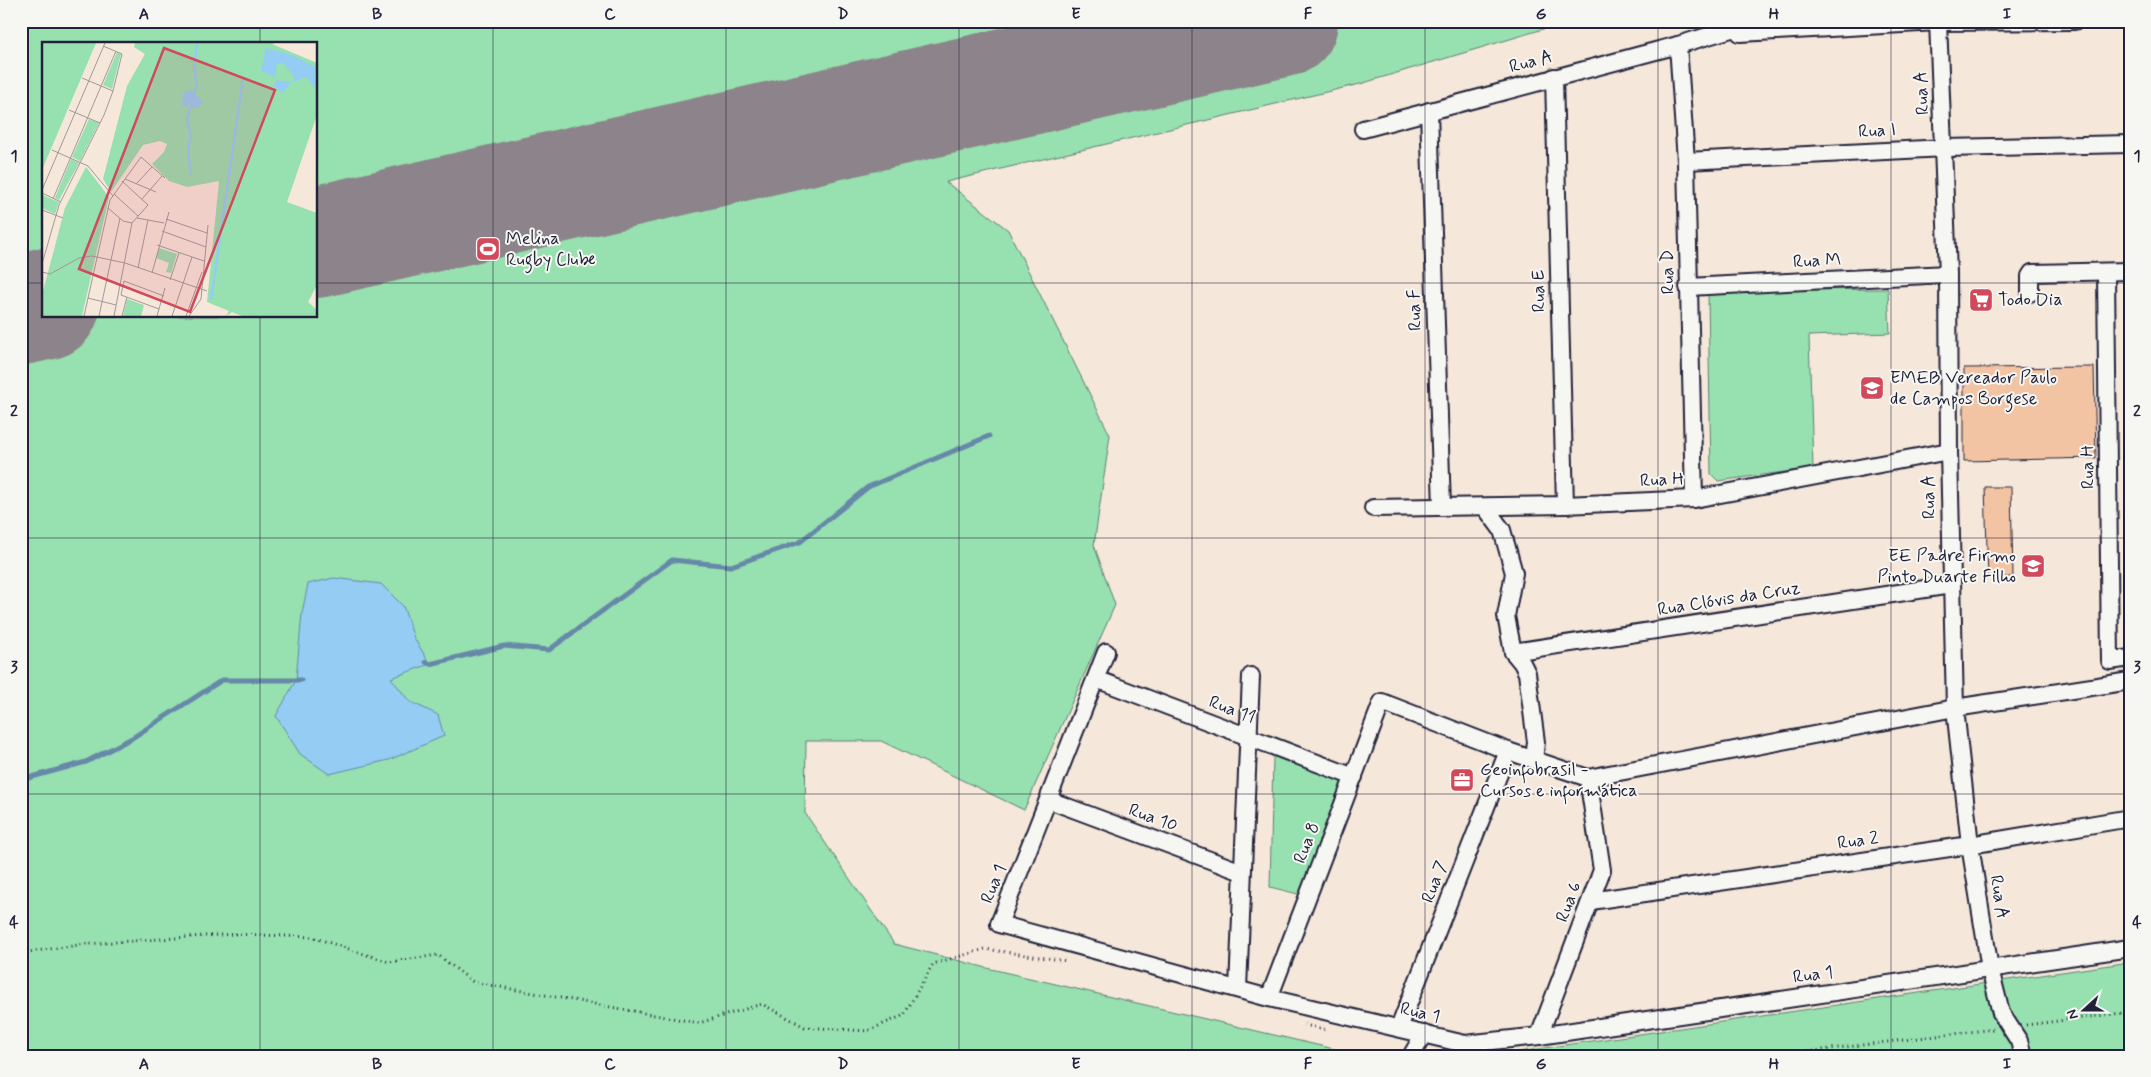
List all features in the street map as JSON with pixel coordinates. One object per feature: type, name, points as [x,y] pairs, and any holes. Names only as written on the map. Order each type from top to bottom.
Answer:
[{"type":"street","name":"Rua A","points":[[1363,129],[1554,76],[1678,45],[1758,21]]},
{"type":"street","name":"Rua A","points":[[1710,35],[1938,22],[2075,21]]},
{"type":"street","name":"Rua A","points":[[1938,22],[1948,274],[1948,451],[1955,708],[1970,845],[1990,969],[2001,1013],[2019,1041],[2023,1056]]},
{"type":"street","name":"Rua D","points":[[1678,45],[1686,161],[1694,499]]},
{"type":"street","name":"Rua E","points":[[1554,76],[1565,505]]},
{"type":"street","name":"Rua F","points":[[1429,111],[1442,507]]},
{"type":"street","name":"Rua I","points":[[1686,161],[1944,148],[2130,144]]},
{"type":"street","name":"Rua H","points":[[2106,272],[2110,661],[2130,658]]},
{"type":"street","points":[[2030,293],[2030,276],[2032,273],[2130,272]]},
{"type":"street","name":"Rua M","points":[[1688,287],[1948,274]]},
{"type":"street","name":"Rua H","points":[[1374,508],[1565,505],[1694,499],[1948,451]]},
{"type":"street","points":[[1485,507],[1502,530],[1514,573],[1506,616],[1513,652],[1522,663],[1527,674],[1536,742],[1534,760]]},
{"type":"street","name":"Rua Clóvis da Cruz","points":[[1513,652],[1951,585]]},
{"type":"street","name":"Rua 1","points":[[1106,652],[999,924],[1269,998],[1465,1044],[1539,1036],[2130,948]]},
{"type":"street","points":[[1238,989],[1251,676]]},
{"type":"street","name":"Rua 11","points":[[1096,679],[1354,777]]},
{"type":"street","points":[[1508,751],[1588,778],[1955,708],[2130,681]]},
{"type":"street","name":"Rua 8","points":[[1269,998],[1382,702],[1508,751]]},
{"type":"street","name":"Rua 7","points":[[1399,1028],[1508,751]]},
{"type":"street","name":"Rua 6","points":[[1539,1036],[1602,870],[1588,778]]},
{"type":"street","name":"Rua 10","points":[[1049,800],[1242,872]]},
{"type":"street","name":"Rua 2","points":[[1591,901],[1970,845],[2130,818]]},
{"type":"street","points":[[1411,1056],[1424,1034]]},
{"type":"path","points":[[21,953],[86,944],[235,934],[312,937],[389,962],[438,955],[473,982],[628,1012],[699,1023],[762,1004],[805,1027],[867,1031],[904,1016],[933,964],[985,948],[1068,961]]},
{"type":"path","points":[[1773,1056],[2130,1012]]},
{"type":"path","points":[[1296,1022],[1332,1031]]},
{"type":"green space","points":[[21,21],[1570,21],[1360,84],[946,182],[1008,230],[1110,435],[1094,545],[1115,605],[1024,810],[881,741],[806,741],[805,813],[894,944],[991,969],[1364,1056],[21,1056]]},
{"type":"green space","points":[[1888,289],[1890,333],[1809,336],[1813,468],[1718,481],[1711,474],[1708,296],[1711,291]]},
{"type":"green space","points":[[1273,756],[1345,782],[1302,895],[1270,887]]},
{"type":"green space","points":[[2130,962],[2130,1056],[1490,1056]]},
{"type":"water","points":[[334,578],[381,584],[403,606],[414,638],[430,664],[391,678],[409,701],[438,715],[444,736],[389,760],[329,774],[300,754],[276,716],[296,680],[302,613],[308,584]]},
{"type":"building","points":[[2094,367],[2096,458],[1964,461],[1964,368]]},
{"type":"building","points":[[1985,487],[2011,487],[2013,577],[1988,578]]},
{"type":"waterway","points":[[426,662],[430,664],[504,646],[549,650],[672,560],[731,566],[800,542],[868,487],[989,436]]},
{"type":"waterway","points":[[21,780],[86,762],[132,738],[222,680],[301,680]]},
{"type":"runway","points":[[318,242],[1282,21]]},
{"type":"runway","points":[[21,309],[42,304]]},
{"type":"place","name":"Melina Rugby Clube","points":[[488,249]]},
{"type":"place","name":"Todo Dia","points":[[1981,300]]},
{"type":"place","name":"EMEB Vereador Paulo de Campos Borgese","points":[[1872,388]]},
{"type":"place","name":"EE Padre Firmo Pinto Duarte Filho","points":[[2033,566]]},
{"type":"place","name":"Geoinfobrasil - Cursos e informática","points":[[1462,780]]}]
